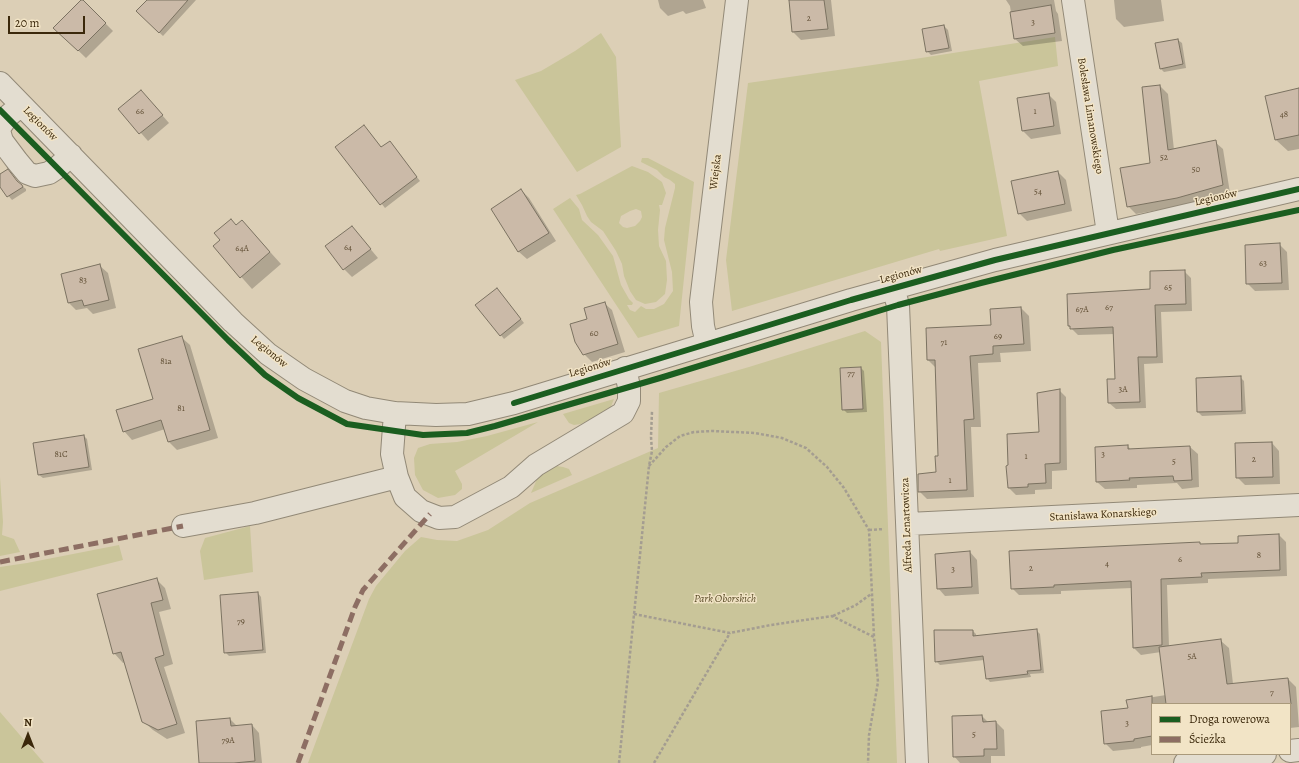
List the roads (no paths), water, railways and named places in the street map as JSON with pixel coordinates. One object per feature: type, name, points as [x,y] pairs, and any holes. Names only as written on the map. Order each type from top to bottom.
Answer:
[{"type":"street","name":"Wiejska","points":[[707,344],[703,326],[701,302],[737,0]]},
{"type":"street","name":"Bolesława Limanowskiego","points":[[1073,0],[1108,233]]},
{"type":"street","name":"Legionów","points":[[0,83],[233,322],[268,354],[304,379],[345,401],[366,408],[395,413],[436,415],[468,414],[514,403],[625,368],[893,288],[995,260],[1299,189]]},
{"type":"street","points":[[0,127],[7,117],[21,104]]},
{"type":"street","points":[[0,134],[2,141],[27,172],[35,176],[49,172],[58,167],[71,155]]},
{"type":"street","name":"Alfreda Lenartowicza","points":[[893,288],[898,305],[898,527],[917,763]]},
{"type":"street","points":[[395,413],[392,454],[396,477],[405,497],[421,511],[439,518],[455,517],[511,487],[536,465],[623,413],[629,401],[629,387],[625,368]]},
{"type":"street","points":[[183,526],[255,513],[396,477]]},
{"type":"street","name":"Stanisława Konarskiego","points":[[898,527],[1299,505]]},
{"type":"street","points":[[1185,763],[1256,755]]},
{"type":"park label","name":"Park Oborskich","points":[[725,599]]}]
